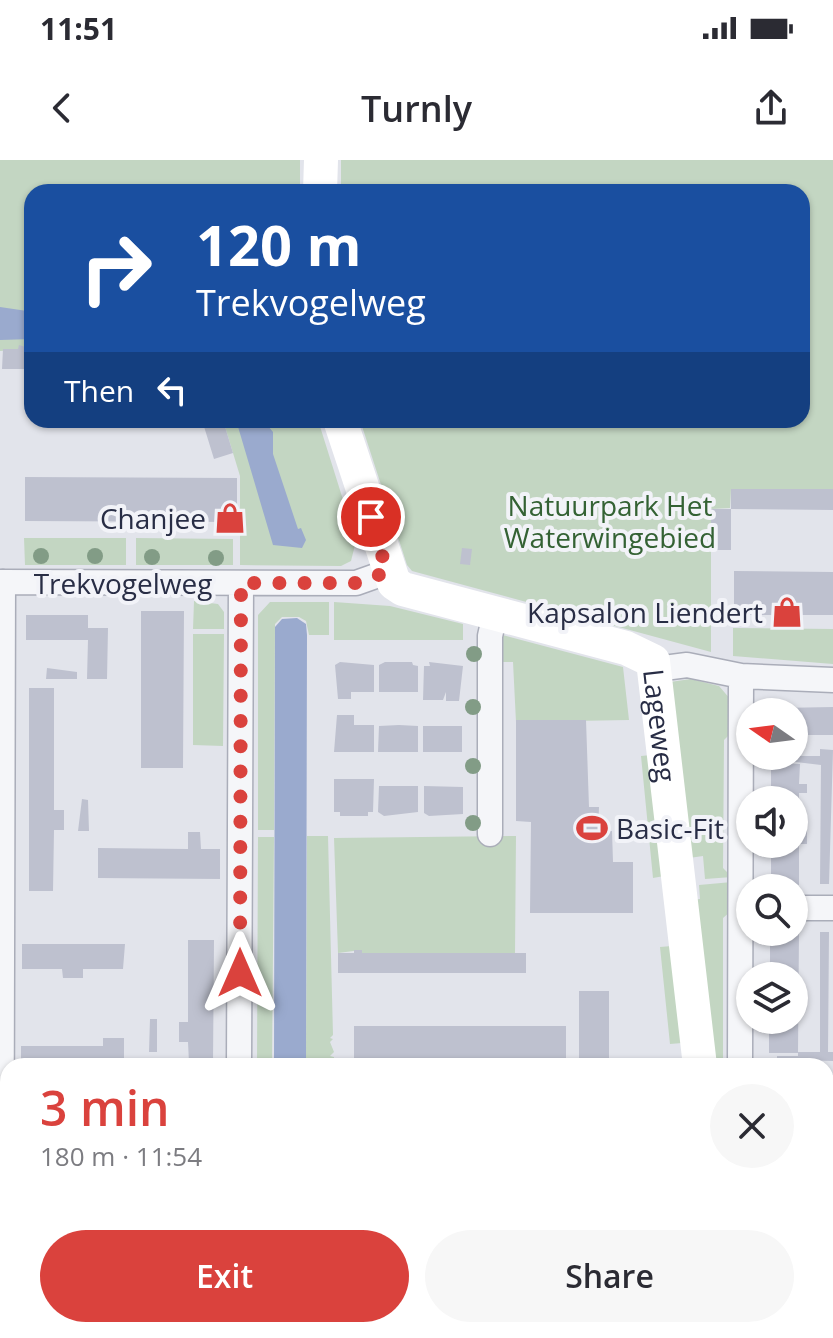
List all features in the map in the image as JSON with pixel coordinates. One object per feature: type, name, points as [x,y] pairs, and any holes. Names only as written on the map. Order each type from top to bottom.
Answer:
[{"type":"street","points":[[320,184],[321,160]]},
{"type":"street","points":[[342,428],[387,572]]},
{"type":"street","name":"Trekvogelweg","points":[[2,582],[356,583],[387,572]]},
{"type":"street","name":"Lageweg","points":[[387,572],[394,583],[403,589],[637,652],[653,661],[697,1058]]},
{"type":"street","points":[[2,582],[3,1058]]},
{"type":"street","points":[[239,1058],[241,583]]},
{"type":"street","points":[[490,834],[490,645],[495,614]]},
{"type":"street","points":[[656,669],[687,665],[741,676],[833,680]]},
{"type":"street","points":[[741,676],[744,874]]},
{"type":"street","points":[[808,908],[833,908]]},
{"type":"street","points":[[740,1058],[744,946]]},
{"type":"green space","points":[[0,160],[300,160],[300,184],[24,184],[24,350],[0,351]]},
{"type":"green space","name":"Natuurpark Het Waterwingebied","points":[[341,160],[833,160],[833,489],[731,489],[730,508],[711,509],[711,652],[412,571],[407,565],[363,428],[810,428],[810,184],[341,184]]},
{"type":"green space","points":[[225,428],[321,428],[356,541],[351,561],[341,566],[240,565],[240,476]]},
{"type":"green space","points":[[24,538],[126,538],[126,565],[25,565]]},
{"type":"green space","points":[[136,538],[233,539],[233,565],[136,565]]},
{"type":"green space","points":[[194,601],[218,604],[224,612],[224,629],[193,629]]},
{"type":"green space","points":[[270,602],[329,602],[329,635],[309,635],[306,621],[299,617],[282,617],[275,624],[274,830],[258,830],[258,615]]},
{"type":"green space","points":[[334,602],[390,606],[463,624],[463,640],[334,640]]},
{"type":"green space","points":[[733,628],[833,629],[833,664],[733,656]]},
{"type":"green space","points":[[193,634],[224,634],[223,746],[193,745]]},
{"type":"green space","points":[[499,634],[623,667],[629,720],[516,722],[513,662],[500,662]]},
{"type":"green space","points":[[691,679],[719,686],[731,700],[731,733],[724,740],[723,868],[732,877],[705,879],[703,856],[689,858],[670,682]]},
{"type":"green space","points":[[651,755],[664,876],[653,878],[641,756]]},
{"type":"green space","points":[[307,836],[328,836],[333,1035],[330,1042],[334,1052],[330,1056],[334,1058],[306,1058]]},
{"type":"green space","points":[[516,836],[515,953],[362,953],[361,950],[338,953],[334,838]]},
{"type":"green space","points":[[258,837],[274,837],[272,1058],[257,1058]]},
{"type":"green space","points":[[732,882],[731,911],[723,918],[723,1058],[711,1058],[693,900],[700,899],[699,885]]},
{"type":"green space","points":[[672,946],[682,1043],[670,1044],[660,947]]},
{"type":"water","points":[[0,307],[24,311],[24,339],[0,340]]},
{"type":"water","points":[[238,428],[270,428],[273,432],[273,454],[298,529],[301,528],[306,540],[302,548],[273,545]]},
{"type":"water","points":[[297,618],[306,624],[307,635],[306,1058],[274,1058],[275,627],[282,619]]},
{"type":"building","points":[[19,345],[24,347],[24,369],[2,369],[3,349],[18,349]]},
{"type":"building","points":[[204,428],[225,428],[233,453],[214,459]]},
{"type":"building","points":[[25,477],[237,478],[237,522],[25,521]]},
{"type":"building","points":[[731,489],[833,489],[833,510],[731,509]]},
{"type":"building","points":[[711,509],[731,509],[731,550],[711,550]]},
{"type":"building","points":[[462,548],[472,549],[470,565],[460,564]]},
{"type":"building","points":[[734,571],[833,572],[833,615],[734,615]]},
{"type":"building","points":[[141,611],[184,611],[183,768],[141,768]]},
{"type":"building","points":[[26,615],[88,615],[88,628],[108,628],[107,679],[87,679],[88,640],[26,640]]},
{"type":"building","points":[[340,662],[374,665],[374,692],[351,692],[351,699],[338,699],[335,665]]},
{"type":"building","points":[[385,662],[412,662],[418,666],[418,692],[379,692],[379,665]]},
{"type":"building","points":[[429,662],[463,666],[459,701],[446,701],[446,692],[443,700],[423,700],[424,666],[430,666]]},
{"type":"building","points":[[47,668],[77,672],[77,679],[46,679]]},
{"type":"building","points":[[29,688],[54,688],[54,810],[64,810],[64,830],[54,830],[53,891],[29,891]]},
{"type":"building","points":[[808,707],[833,707],[833,735],[808,735]]},
{"type":"building","points":[[337,715],[354,715],[354,725],[374,725],[374,752],[334,752]]},
{"type":"building","points":[[516,720],[586,720],[589,807],[599,807],[598,831],[612,831],[613,862],[633,862],[633,913],[530,913],[531,822],[516,821]]},
{"type":"building","points":[[379,726],[418,726],[418,752],[378,752]]},
{"type":"building","points":[[423,726],[462,726],[462,752],[423,752]]},
{"type":"building","points":[[820,749],[833,750],[829,884],[820,884],[821,765],[808,763],[808,756],[820,756]]},
{"type":"building","points":[[771,770],[800,770],[799,784],[807,784],[807,786],[771,786]]},
{"type":"building","points":[[334,779],[374,779],[373,812],[368,812],[368,816],[340,816],[340,812],[334,812]]},
{"type":"building","points":[[379,786],[418,786],[418,812],[384,816],[378,812]]},
{"type":"building","points":[[424,786],[463,787],[463,814],[429,816],[424,813]]},
{"type":"building","points":[[82,799],[88,800],[89,831],[78,831]]},
{"type":"building","points":[[188,832],[200,832],[201,849],[220,849],[220,879],[98,878],[98,848],[188,849]]},
{"type":"building","points":[[771,858],[799,858],[799,874],[771,874]]},
{"type":"building","points":[[820,932],[829,932],[828,1052],[833,1052],[833,1058],[777,1058],[798,1056],[798,1053],[769,1053],[769,1034],[798,1034],[798,1052],[820,1052]]},
{"type":"building","points":[[188,940],[214,940],[213,1058],[189,1058],[188,1042],[179,1042],[179,1022],[188,1022]]},
{"type":"building","points":[[22,944],[125,944],[123,969],[83,969],[83,978],[63,978],[62,969],[22,969]]},
{"type":"building","points":[[770,946],[799,946],[799,962],[770,962]]},
{"type":"building","points":[[354,950],[362,950],[362,953],[526,953],[526,973],[338,973],[338,953],[354,953]]},
{"type":"building","points":[[579,991],[609,991],[609,1058],[579,1058]]},
{"type":"building","points":[[150,1019],[157,1019],[157,1052],[149,1052]]},
{"type":"building","points":[[354,1026],[566,1026],[566,1058],[354,1058]]},
{"type":"building","points":[[103,1038],[124,1038],[124,1058],[21,1058],[21,1046],[103,1046]]},
{"type":"place","name":"Chanjee","points":[[230,518]]},
{"type":"place","name":"Kapsalon Liendert","points":[[787,612]]},
{"type":"place","name":"Basic-Fit","points":[[592,828]]},
{"type":"route","points":[[240,973],[241,583],[356,583],[387,572],[371,517]]}]
